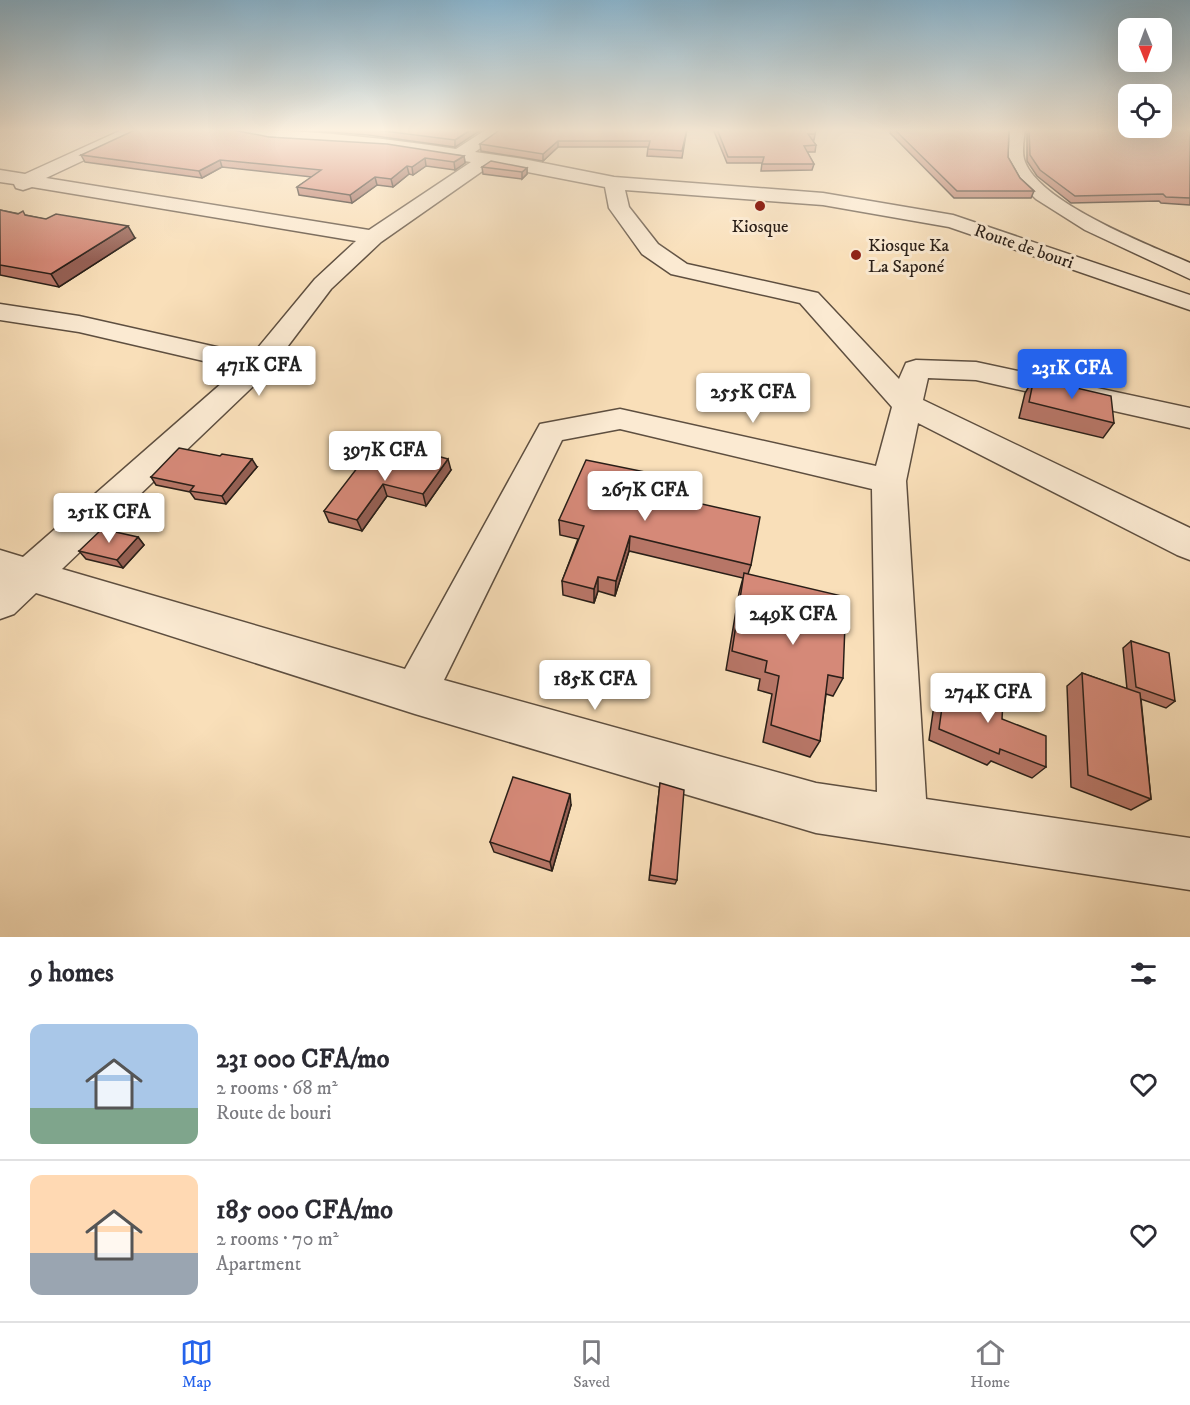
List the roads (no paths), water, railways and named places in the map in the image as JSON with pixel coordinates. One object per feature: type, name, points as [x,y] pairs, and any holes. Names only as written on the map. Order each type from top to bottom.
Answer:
[{"type":"street","points":[[0,193],[30,181],[41,173]]},
{"type":"street","points":[[10,581],[259,365],[323,284],[374,237],[468,173]]},
{"type":"street","name":"Route de bouri","points":[[563,173],[614,183],[823,199],[953,222],[1190,303]]},
{"type":"street","points":[[1024,173],[1030,182],[1059,207],[1190,272]]},
{"type":"street","points":[[0,176],[374,237]]},
{"type":"street","points":[[614,183],[619,208],[650,249],[679,269],[809,298],[906,404],[1190,544]]},
{"type":"street","points":[[0,312],[79,324],[259,365]]},
{"type":"street","points":[[902,821],[890,481],[906,404],[916,369],[976,371],[1190,418]]},
{"type":"street","points":[[415,693],[551,432],[620,419],[890,481]]},
{"type":"street","points":[[10,581],[415,693],[816,808],[1190,864]]},
{"type":"place","name":"Kiosque","points":[[760,206]]},
{"type":"place","name":"Kiosque Ka La Saponé","points":[[856,255]]}]
